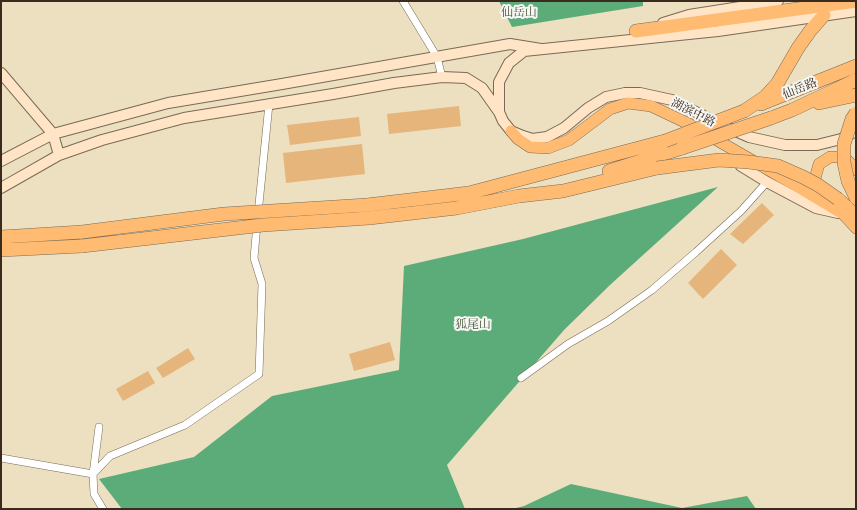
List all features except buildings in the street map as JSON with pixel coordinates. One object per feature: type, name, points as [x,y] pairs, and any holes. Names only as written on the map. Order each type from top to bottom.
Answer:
[{"type":"highway","points":[[636,31],[856,1]]},
{"type":"highway","points":[[1,250],[82,246],[368,211],[469,193],[665,141],[744,111],[765,97],[777,84],[798,48],[824,15]]},
{"type":"highway","name":"仙岳路","points":[[744,111],[856,66]]},
{"type":"highway","name":"仙岳路","points":[[519,196],[606,172],[772,118],[856,80]]},
{"type":"highway","points":[[792,110],[856,95]]},
{"type":"highway","points":[[856,113],[852,119],[844,144],[844,163],[848,181],[856,198]]},
{"type":"highway","points":[[1,237],[82,232],[224,214],[368,211],[386,216],[457,208],[519,196],[563,191],[657,168],[719,160],[778,166],[813,182],[838,199],[856,216]]},
{"type":"main road","points":[[585,45],[689,15],[778,1]]},
{"type":"main road","points":[[499,112],[499,82],[509,64],[524,51],[718,31],[856,11]]},
{"type":"main road","points":[[1,161],[53,134],[168,103],[510,44],[540,49]]},
{"type":"main road","points":[[1,73],[53,134],[59,155]]},
{"type":"main road","points":[[1,188],[59,155],[102,140],[184,118],[394,83],[442,77],[466,78],[482,88],[511,131],[532,139],[547,137],[564,128],[588,108],[606,97],[625,93],[640,93],[672,100],[749,137],[785,145],[817,145],[841,139],[856,131]]},
{"type":"main road","name":"湖滨中路","points":[[511,131],[518,139],[530,147],[548,148],[569,140],[610,109],[628,103],[651,106],[690,124],[843,214],[856,228]]},
{"type":"main road","points":[[728,146],[741,166],[767,182],[816,208],[843,214]]},
{"type":"main road","points":[[816,198],[814,182],[819,164],[830,157],[844,157],[856,170]]},
{"type":"street","points":[[402,1],[436,57],[442,77]]},
{"type":"street","points":[[93,474],[110,456],[185,425],[259,374],[262,284],[254,258],[269,104]]},
{"type":"street","points":[[521,378],[568,344],[608,321],[652,290],[741,211],[767,182]]},
{"type":"street","points":[[99,427],[93,474],[94,494],[103,509]]},
{"type":"street","points":[[1,458],[93,474]]},
{"type":"green space","name":"仙岳山","points":[[499,1],[643,1],[643,6],[512,27]]},
{"type":"green space","name":"狐尾山","points":[[718,187],[610,285],[564,330],[447,465],[465,509],[122,509],[99,479],[194,457],[272,396],[399,370],[404,266],[523,239]]},
{"type":"green space","points":[[571,484],[682,508],[747,496],[756,509],[512,509],[524,506]]}]
